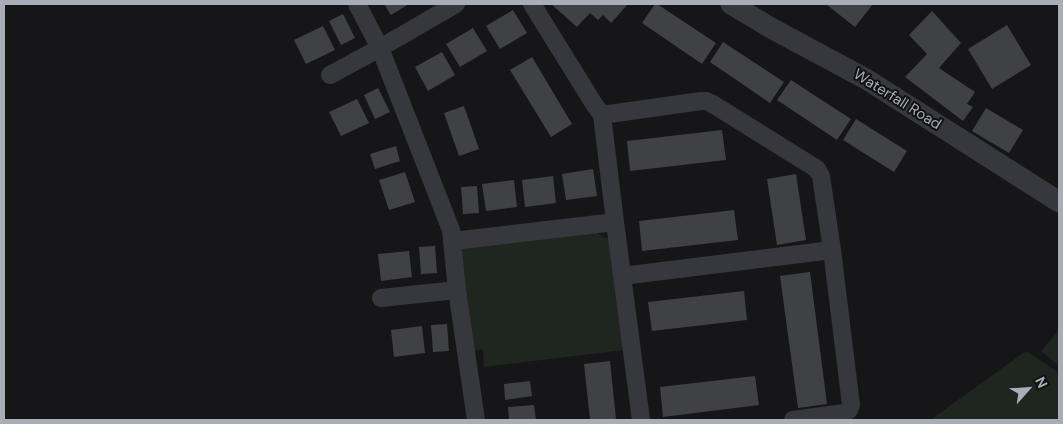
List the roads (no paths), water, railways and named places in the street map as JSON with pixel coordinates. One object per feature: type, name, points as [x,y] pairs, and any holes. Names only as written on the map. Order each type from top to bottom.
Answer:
[{"type":"street","points":[[357,4],[380,48],[448,223],[453,241],[457,290],[476,420]]},
{"type":"street","points":[[330,76],[456,4]]},
{"type":"street","points":[[532,4],[602,115],[640,420]]},
{"type":"street","name":"Waterfall Road","points":[[731,4],[771,28],[866,79],[1059,202]]},
{"type":"street","points":[[602,115],[706,101],[817,169],[821,176],[832,250],[851,405],[849,410],[844,413],[793,420]]},
{"type":"street","points":[[453,241],[615,222]]},
{"type":"street","points":[[622,276],[832,250]]},
{"type":"street","points":[[381,298],[457,290]]}]
